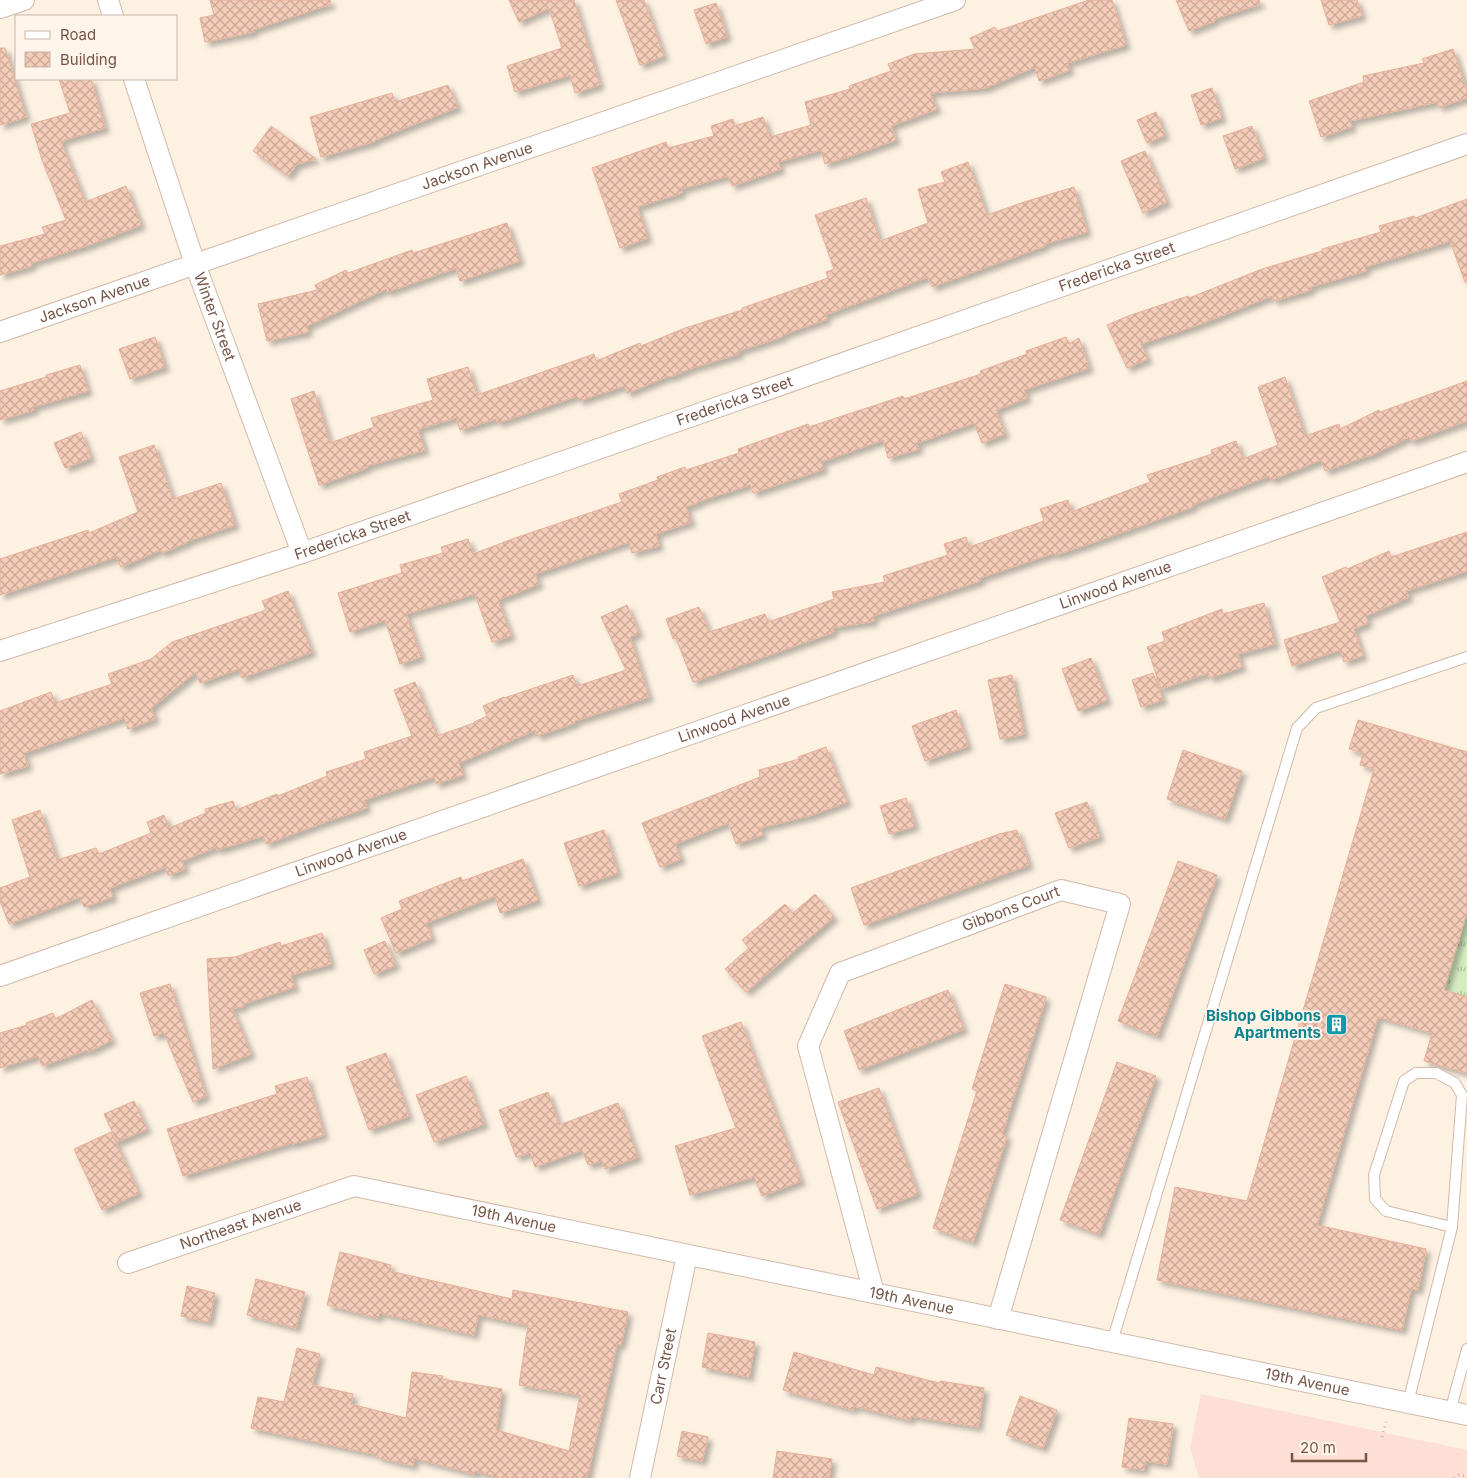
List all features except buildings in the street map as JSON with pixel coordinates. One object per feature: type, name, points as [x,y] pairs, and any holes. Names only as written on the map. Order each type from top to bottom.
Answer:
[{"type":"street","points":[[0,8],[24,0]]},
{"type":"street","points":[[108,0],[113,15]]},
{"type":"street","name":"Jackson Avenue","points":[[0,332],[955,0]]},
{"type":"street","name":"Winter Street","points":[[134,80],[195,264],[302,553]]},
{"type":"street","name":"Fredericka Street","points":[[0,651],[302,553],[1467,144]]},
{"type":"street","name":"Linwood Avenue","points":[[0,976],[1467,462]]},
{"type":"street","name":"Gibbons Court","points":[[874,1293],[808,1046],[840,973],[1062,890],[1120,904],[998,1319]]},
{"type":"street","name":"19th Avenue","points":[[354,1186],[1458,1414]]},
{"type":"street","name":"Northeast Avenue","points":[[128,1263],[354,1186]]},
{"type":"street","name":"Carr Street","points":[[640,1478],[687,1254]]},
{"type":"lane","points":[[1112,1342],[1297,728],[1316,708],[1467,658]]},
{"type":"lane","points":[[1408,1403],[1452,1227],[1462,1095],[1455,1083],[1436,1073],[1416,1073],[1404,1081],[1374,1175],[1375,1198],[1386,1211],[1452,1227]]},
{"type":"lane","points":[[1458,1414],[1467,1348]]},
{"type":"path","points":[[1382,1437],[1387,1418]]},
{"type":"path","points":[[1454,1478],[1459,1475],[1467,1476]]},
{"type":"shaded area","points":[[1201,1394],[1467,1450],[1467,1478],[1199,1478],[1190,1447]]},
{"type":"green space","points":[[1467,912],[1467,997],[1444,990]]},
{"type":"place","name":"Bishop Gibbons Apartments","points":[[1337,1025]]}]
